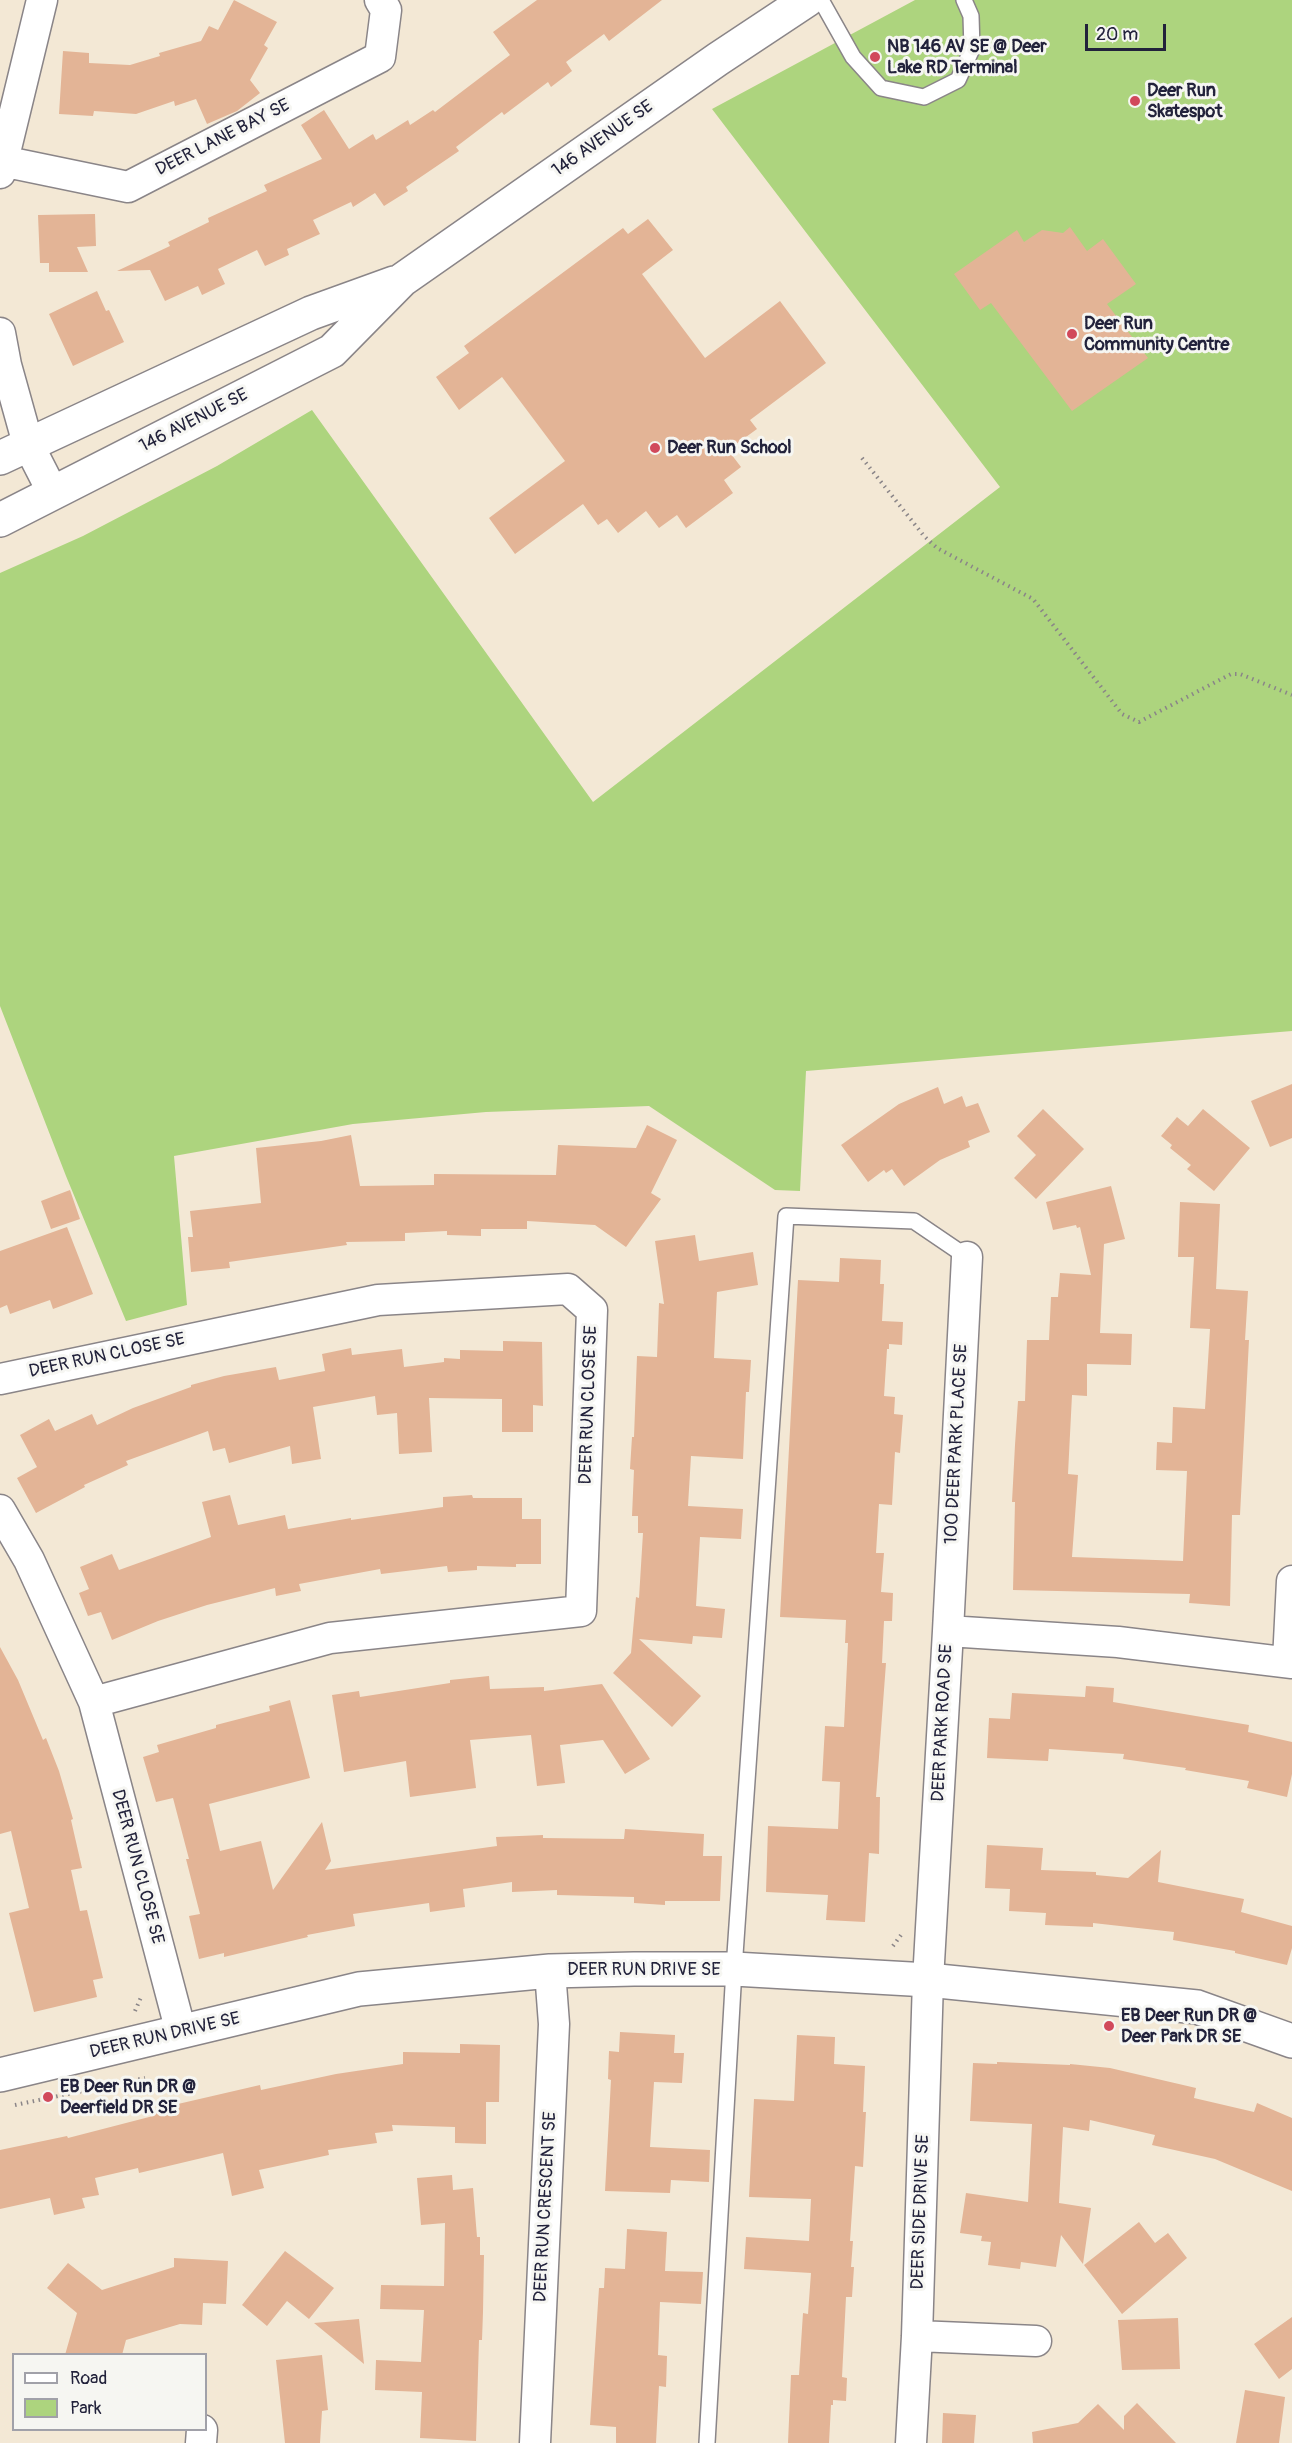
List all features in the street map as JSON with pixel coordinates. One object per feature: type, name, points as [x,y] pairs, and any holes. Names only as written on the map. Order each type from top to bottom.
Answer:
[{"type":"street","points":[[1,167],[42,0]]},
{"type":"street","name":"DEER LANE BAY SE","points":[[1,167],[128,187],[380,57],[386,10],[380,0]]},
{"type":"street","name":"146 AVENUE SE","points":[[0,520],[332,351],[402,280],[708,66],[807,0]]},
{"type":"street","name":"146 AVENUE SE","points":[[14,451],[311,313],[402,280]]},
{"type":"street","points":[[0,333],[6,365],[14,451],[53,493]]},
{"type":"street","name":"100 DEER PARK PLACE SE","points":[[948,1631],[967,1257]]},
{"type":"street","name":"DEER RUN CLOSE SE","points":[[0,1378],[378,1300],[568,1289],[592,1310],[581,1611],[330,1638],[94,1702]]},
{"type":"street","name":"DEER RUN CLOSE SE","points":[[0,1510],[29,1560],[94,1702],[181,2032]]},
{"type":"street","points":[[1290,1662],[1292,1581]]},
{"type":"street","name":"DEER PARK ROAD SE","points":[[928,1980],[948,1631],[1118,1642],[1290,1662]]},
{"type":"street","name":"DEER RUN DRIVE SE","points":[[0,2075],[359,1989],[550,1971],[735,1970],[928,1980],[1197,2007],[1292,2041]]},
{"type":"street","name":"DEER RUN CRESCENT SE","points":[[535,2443],[554,2024],[550,1971]]},
{"type":"street","name":"DEER SIDE DRIVE SE","points":[[911,2443],[917,2336],[928,1980]]},
{"type":"street","points":[[917,2336],[1036,2341]]},
{"type":"lane","points":[[821,0],[854,57],[881,88],[924,97],[958,80],[972,49],[971,16],[964,0]]},
{"type":"lane","points":[[707,2443],[735,1970],[786,1216],[914,1221],[967,1257]]},
{"type":"path","points":[[862,458],[924,536],[937,548],[1033,599],[1122,714],[1139,722],[1231,674],[1240,674],[1292,695]]},
{"type":"path","points":[[11,2106],[145,2078]]},
{"type":"green space","points":[[915,0],[1292,0],[1292,1031],[806,1071],[800,1191],[775,1190],[649,1106],[486,1112],[353,1124],[174,1156],[187,1305],[126,1321],[66,1176],[0,1006],[0,573],[83,536],[217,466],[312,410],[593,802],[1000,487],[712,109]]},
{"type":"building","points":[[234,0],[277,22],[264,45],[268,48],[250,80],[260,93],[237,111],[207,124],[196,99],[175,106],[174,101],[136,114],[94,111],[93,116],[59,114],[63,51],[89,53],[89,63],[130,65],[160,56],[159,53],[201,41],[209,26],[218,30]]},
{"type":"building","points":[[537,0],[662,0],[609,41],[604,34],[566,62],[572,71],[551,87],[548,82],[504,115],[502,112],[456,147],[459,151],[406,187],[408,191],[384,206],[375,193],[353,207],[351,202],[313,220],[320,234],[287,249],[289,255],[265,266],[257,250],[218,269],[225,284],[202,295],[198,286],[165,301],[150,270],[117,271],[170,246],[168,242],[209,222],[208,218],[267,191],[264,185],[322,159],[301,125],[324,110],[349,149],[373,134],[376,140],[408,120],[410,125],[433,110],[435,112],[510,55],[493,32]]},
{"type":"building","points":[[95,214],[96,246],[77,247],[88,272],[49,272],[49,263],[40,263],[38,215]]},
{"type":"building","points":[[648,219],[673,250],[642,274],[705,358],[780,301],[826,363],[750,420],[757,429],[728,450],[741,467],[724,480],[733,493],[686,528],[677,515],[659,528],[646,511],[618,533],[607,519],[598,525],[583,504],[515,554],[489,518],[565,461],[502,377],[459,410],[436,377],[469,353],[464,346],[623,228],[628,234]]},
{"type":"building","name":"Deer Run Community Centre","points":[[1070,227],[1087,251],[1103,239],[1136,284],[1107,304],[1148,358],[1072,411],[991,303],[980,310],[954,274],[1017,230],[1024,242],[1042,230],[1063,233]]},
{"type":"building","points":[[97,291],[124,342],[73,366],[49,314]]},
{"type":"building","points":[[1292,1084],[1292,1138],[1270,1147],[1251,1101]]},
{"type":"building","points":[[938,1087],[944,1104],[962,1096],[966,1107],[978,1103],[990,1132],[968,1141],[970,1147],[940,1160],[904,1186],[892,1169],[886,1173],[884,1170],[868,1182],[841,1145],[899,1104]]},
{"type":"building","points":[[1043,1109],[1084,1149],[1036,1199],[1014,1178],[1036,1155],[1017,1136]]},
{"type":"building","points":[[1203,1109],[1250,1148],[1214,1191],[1187,1169],[1191,1165],[1170,1148],[1172,1145],[1161,1136],[1177,1117],[1188,1126]]},
{"type":"building","points":[[647,1125],[677,1140],[651,1193],[661,1199],[626,1247],[595,1225],[527,1221],[527,1229],[481,1229],[481,1236],[447,1235],[447,1231],[405,1233],[405,1241],[346,1242],[347,1245],[229,1262],[230,1268],[191,1272],[188,1237],[193,1237],[190,1211],[261,1203],[256,1148],[321,1141],[351,1135],[360,1186],[434,1185],[434,1174],[556,1175],[558,1145],[636,1148]]},
{"type":"building","points":[[1111,1186],[1125,1239],[1104,1244],[1100,1333],[1132,1334],[1131,1365],[1087,1364],[1087,1396],[1072,1395],[1068,1474],[1078,1475],[1072,1557],[1183,1561],[1187,1471],[1156,1470],[1157,1442],[1172,1443],[1173,1407],[1205,1409],[1210,1329],[1190,1328],[1194,1257],[1178,1257],[1180,1202],[1220,1204],[1216,1289],[1248,1291],[1245,1340],[1249,1340],[1240,1515],[1232,1515],[1230,1606],[1189,1603],[1190,1594],[1013,1590],[1015,1502],[1012,1502],[1015,1445],[1018,1401],[1025,1401],[1027,1340],[1049,1340],[1051,1297],[1058,1297],[1060,1273],[1091,1275],[1080,1227],[1077,1228],[1076,1225],[1053,1230],[1046,1202]]},
{"type":"building","points":[[70,1190],[80,1219],[51,1229],[41,1201]]},
{"type":"building","points":[[67,1227],[93,1294],[53,1309],[50,1300],[10,1314],[7,1305],[0,1308],[0,1251]]},
{"type":"building","points":[[695,1235],[699,1261],[753,1252],[758,1285],[717,1292],[714,1358],[751,1360],[749,1392],[746,1392],[743,1459],[691,1456],[688,1506],[743,1509],[741,1539],[700,1537],[696,1606],[725,1609],[722,1638],[693,1636],[692,1644],[639,1639],[701,1696],[672,1727],[613,1673],[631,1653],[636,1597],[639,1598],[643,1533],[638,1533],[638,1516],[632,1516],[634,1470],[630,1469],[632,1437],[634,1437],[637,1356],[657,1357],[659,1303],[664,1304],[655,1241]]},
{"type":"building","points":[[840,1258],[881,1260],[880,1284],[884,1284],[882,1321],[903,1322],[902,1345],[889,1344],[889,1349],[887,1349],[884,1396],[895,1397],[894,1414],[903,1415],[900,1453],[895,1452],[892,1505],[879,1504],[876,1553],[884,1553],[881,1592],[893,1593],[892,1621],[884,1621],[882,1663],[886,1663],[876,1797],[880,1797],[879,1854],[869,1853],[865,1922],[826,1920],[828,1895],[766,1892],[768,1826],[838,1829],[840,1782],[822,1781],[825,1726],[844,1727],[848,1643],[845,1643],[846,1620],[780,1617],[798,1280],[839,1282]]},
{"type":"building","points":[[503,1341],[542,1342],[543,1406],[533,1405],[533,1432],[502,1432],[502,1399],[429,1398],[432,1452],[399,1454],[397,1413],[377,1415],[375,1396],[313,1407],[321,1459],[292,1464],[290,1446],[229,1463],[225,1448],[213,1451],[208,1431],[126,1461],[128,1465],[84,1485],[85,1487],[36,1513],[17,1478],[37,1467],[20,1435],[49,1419],[55,1431],[92,1414],[97,1425],[133,1408],[191,1387],[191,1385],[224,1376],[276,1367],[279,1380],[325,1371],[322,1354],[351,1348],[352,1355],[402,1349],[404,1367],[444,1362],[444,1358],[460,1359],[460,1350],[503,1351]]},
{"type":"building","points":[[230,1495],[238,1525],[285,1515],[288,1529],[351,1518],[351,1520],[443,1507],[443,1497],[472,1495],[473,1498],[522,1498],[522,1519],[541,1519],[541,1564],[516,1564],[516,1567],[477,1566],[477,1570],[448,1572],[447,1566],[381,1574],[380,1569],[299,1584],[301,1591],[276,1596],[275,1588],[207,1605],[158,1621],[112,1640],[101,1612],[88,1616],[79,1593],[89,1589],[80,1567],[112,1554],[119,1570],[211,1537],[202,1502]]},
{"type":"building","points":[[0,1647],[18,1680],[43,1740],[46,1738],[59,1771],[73,1819],[71,1820],[82,1868],[71,1870],[80,1911],[87,1910],[103,1978],[93,1980],[97,1997],[34,2012],[9,1913],[29,1908],[11,1831],[0,1834]]},
{"type":"building","points":[[489,1676],[490,1689],[544,1687],[544,1691],[602,1684],[650,1759],[625,1774],[603,1740],[560,1745],[565,1783],[537,1786],[531,1735],[470,1740],[476,1788],[410,1797],[406,1761],[344,1772],[332,1695],[359,1691],[360,1697],[450,1683],[450,1680]]},
{"type":"building","points":[[1086,1686],[1114,1688],[1113,1702],[1249,1725],[1248,1732],[1292,1742],[1292,1774],[1287,1797],[1247,1788],[1249,1781],[1185,1770],[1186,1768],[1123,1759],[1124,1754],[1049,1749],[1048,1761],[987,1758],[989,1718],[1010,1719],[1012,1693],[1085,1697]]},
{"type":"building","points":[[290,1700],[310,1778],[209,1804],[220,1851],[261,1841],[273,1890],[322,1822],[331,1861],[325,1870],[497,1846],[496,1837],[543,1835],[543,1838],[624,1839],[625,1829],[704,1834],[703,1856],[722,1856],[720,1901],[665,1901],[665,1905],[634,1903],[634,1897],[557,1895],[557,1890],[512,1892],[512,1882],[463,1889],[465,1907],[430,1912],[429,1903],[353,1914],[355,1926],[307,1935],[308,1937],[224,1957],[224,1953],[199,1959],[189,1916],[200,1914],[173,1798],[156,1802],[143,1757],[159,1752],[157,1745],[216,1728],[216,1725],[270,1711],[269,1706]]},
{"type":"building","points":[[987,1845],[1043,1848],[1041,1870],[1096,1872],[1096,1875],[1128,1878],[1161,1850],[1158,1882],[1244,1899],[1241,1912],[1292,1926],[1292,1948],[1287,1965],[1235,1953],[1235,1951],[1173,1940],[1174,1932],[1093,1923],[1093,1927],[1045,1925],[1046,1913],[1009,1911],[1010,1889],[985,1888]]},
{"type":"building","points":[[620,2032],[675,2035],[674,2053],[684,2053],[682,2083],[654,2082],[650,2147],[710,2150],[709,2182],[671,2180],[670,2193],[605,2191],[611,2080],[608,2079],[609,2051],[619,2052]]},
{"type":"building","points":[[797,2035],[835,2037],[834,2064],[865,2066],[863,2112],[866,2112],[863,2167],[855,2166],[850,2241],[853,2241],[851,2267],[854,2267],[852,2297],[846,2297],[842,2377],[847,2378],[846,2401],[833,2400],[829,2443],[788,2443],[791,2375],[799,2375],[803,2313],[808,2314],[811,2273],[744,2269],[746,2237],[809,2241],[811,2199],[749,2197],[754,2099],[794,2101]]},
{"type":"building","points":[[460,2044],[500,2045],[499,2102],[486,2102],[486,2144],[455,2143],[455,2127],[392,2125],[393,2131],[375,2133],[377,2143],[328,2150],[329,2155],[259,2170],[264,2188],[232,2196],[223,2153],[139,2173],[138,2168],[95,2178],[99,2195],[82,2198],[85,2208],[54,2215],[50,2198],[0,2209],[0,2150],[67,2136],[68,2138],[153,2116],[152,2110],[260,2085],[261,2090],[336,2074],[403,2064],[403,2052],[460,2053]]},
{"type":"building","points":[[997,2062],[1070,2064],[1110,2068],[1196,2088],[1194,2098],[1254,2112],[1257,2103],[1292,2118],[1292,2191],[1215,2159],[1152,2145],[1155,2135],[1090,2120],[1089,2131],[1063,2127],[1059,2203],[1091,2208],[1083,2264],[1061,2235],[1056,2267],[1021,2262],[1020,2269],[988,2265],[991,2242],[981,2241],[982,2236],[960,2233],[966,2193],[1028,2202],[1032,2124],[970,2121],[973,2063],[997,2064]]},
{"type":"building","points":[[452,2175],[453,2190],[473,2188],[477,2237],[480,2237],[480,2255],[484,2255],[476,2441],[420,2438],[422,2392],[375,2390],[376,2360],[421,2362],[424,2310],[380,2309],[381,2285],[444,2286],[445,2223],[421,2225],[417,2178]]},
{"type":"building","points":[[1139,2222],[1155,2243],[1168,2233],[1187,2258],[1122,2314],[1084,2265]]},
{"type":"building","points":[[627,2229],[667,2232],[665,2271],[703,2272],[701,2304],[660,2302],[658,2355],[667,2356],[666,2387],[659,2386],[656,2443],[616,2443],[616,2427],[590,2425],[599,2288],[604,2288],[605,2268],[625,2269]]},
{"type":"building","points":[[285,2251],[334,2288],[309,2319],[287,2301],[267,2326],[242,2305]]},
{"type":"building","points":[[174,2258],[228,2261],[226,2304],[203,2303],[202,2325],[180,2324],[126,2340],[123,2353],[66,2353],[77,2313],[47,2288],[68,2263],[102,2290],[174,2267]]},
{"type":"building","points":[[1292,2317],[1292,2369],[1279,2379],[1254,2344]]},
{"type":"building","points":[[1178,2318],[1180,2369],[1122,2370],[1118,2320]]},
{"type":"building","points":[[359,2319],[364,2364],[314,2323]]},
{"type":"building","points":[[322,2355],[328,2410],[322,2411],[320,2443],[285,2443],[276,2360]]},
{"type":"building","points":[[1245,2390],[1285,2397],[1279,2443],[1236,2443]]},
{"type":"building","points":[[1137,2403],[1176,2443],[1033,2443],[1032,2432],[1078,2423],[1098,2404],[1124,2430],[1124,2416]]},
{"type":"building","points":[[943,2413],[976,2415],[974,2443],[942,2443]]},
{"type":"place","name":"NB 146 AV SE @ Deer Lake RD Terminal","points":[[875,57]]},
{"type":"place","name":"Deer Run Skatespot","points":[[1135,101]]},
{"type":"place","name":"Deer Run Community Centre","points":[[1072,334]]},
{"type":"place","name":"Deer Run School","points":[[655,448]]},
{"type":"place","name":"EB Deer Run DR @ Deer Park DR SE","points":[[1109,2026]]},
{"type":"place","name":"EB Deer Run DR @ Deerfield DR SE","points":[[48,2097]]}]
